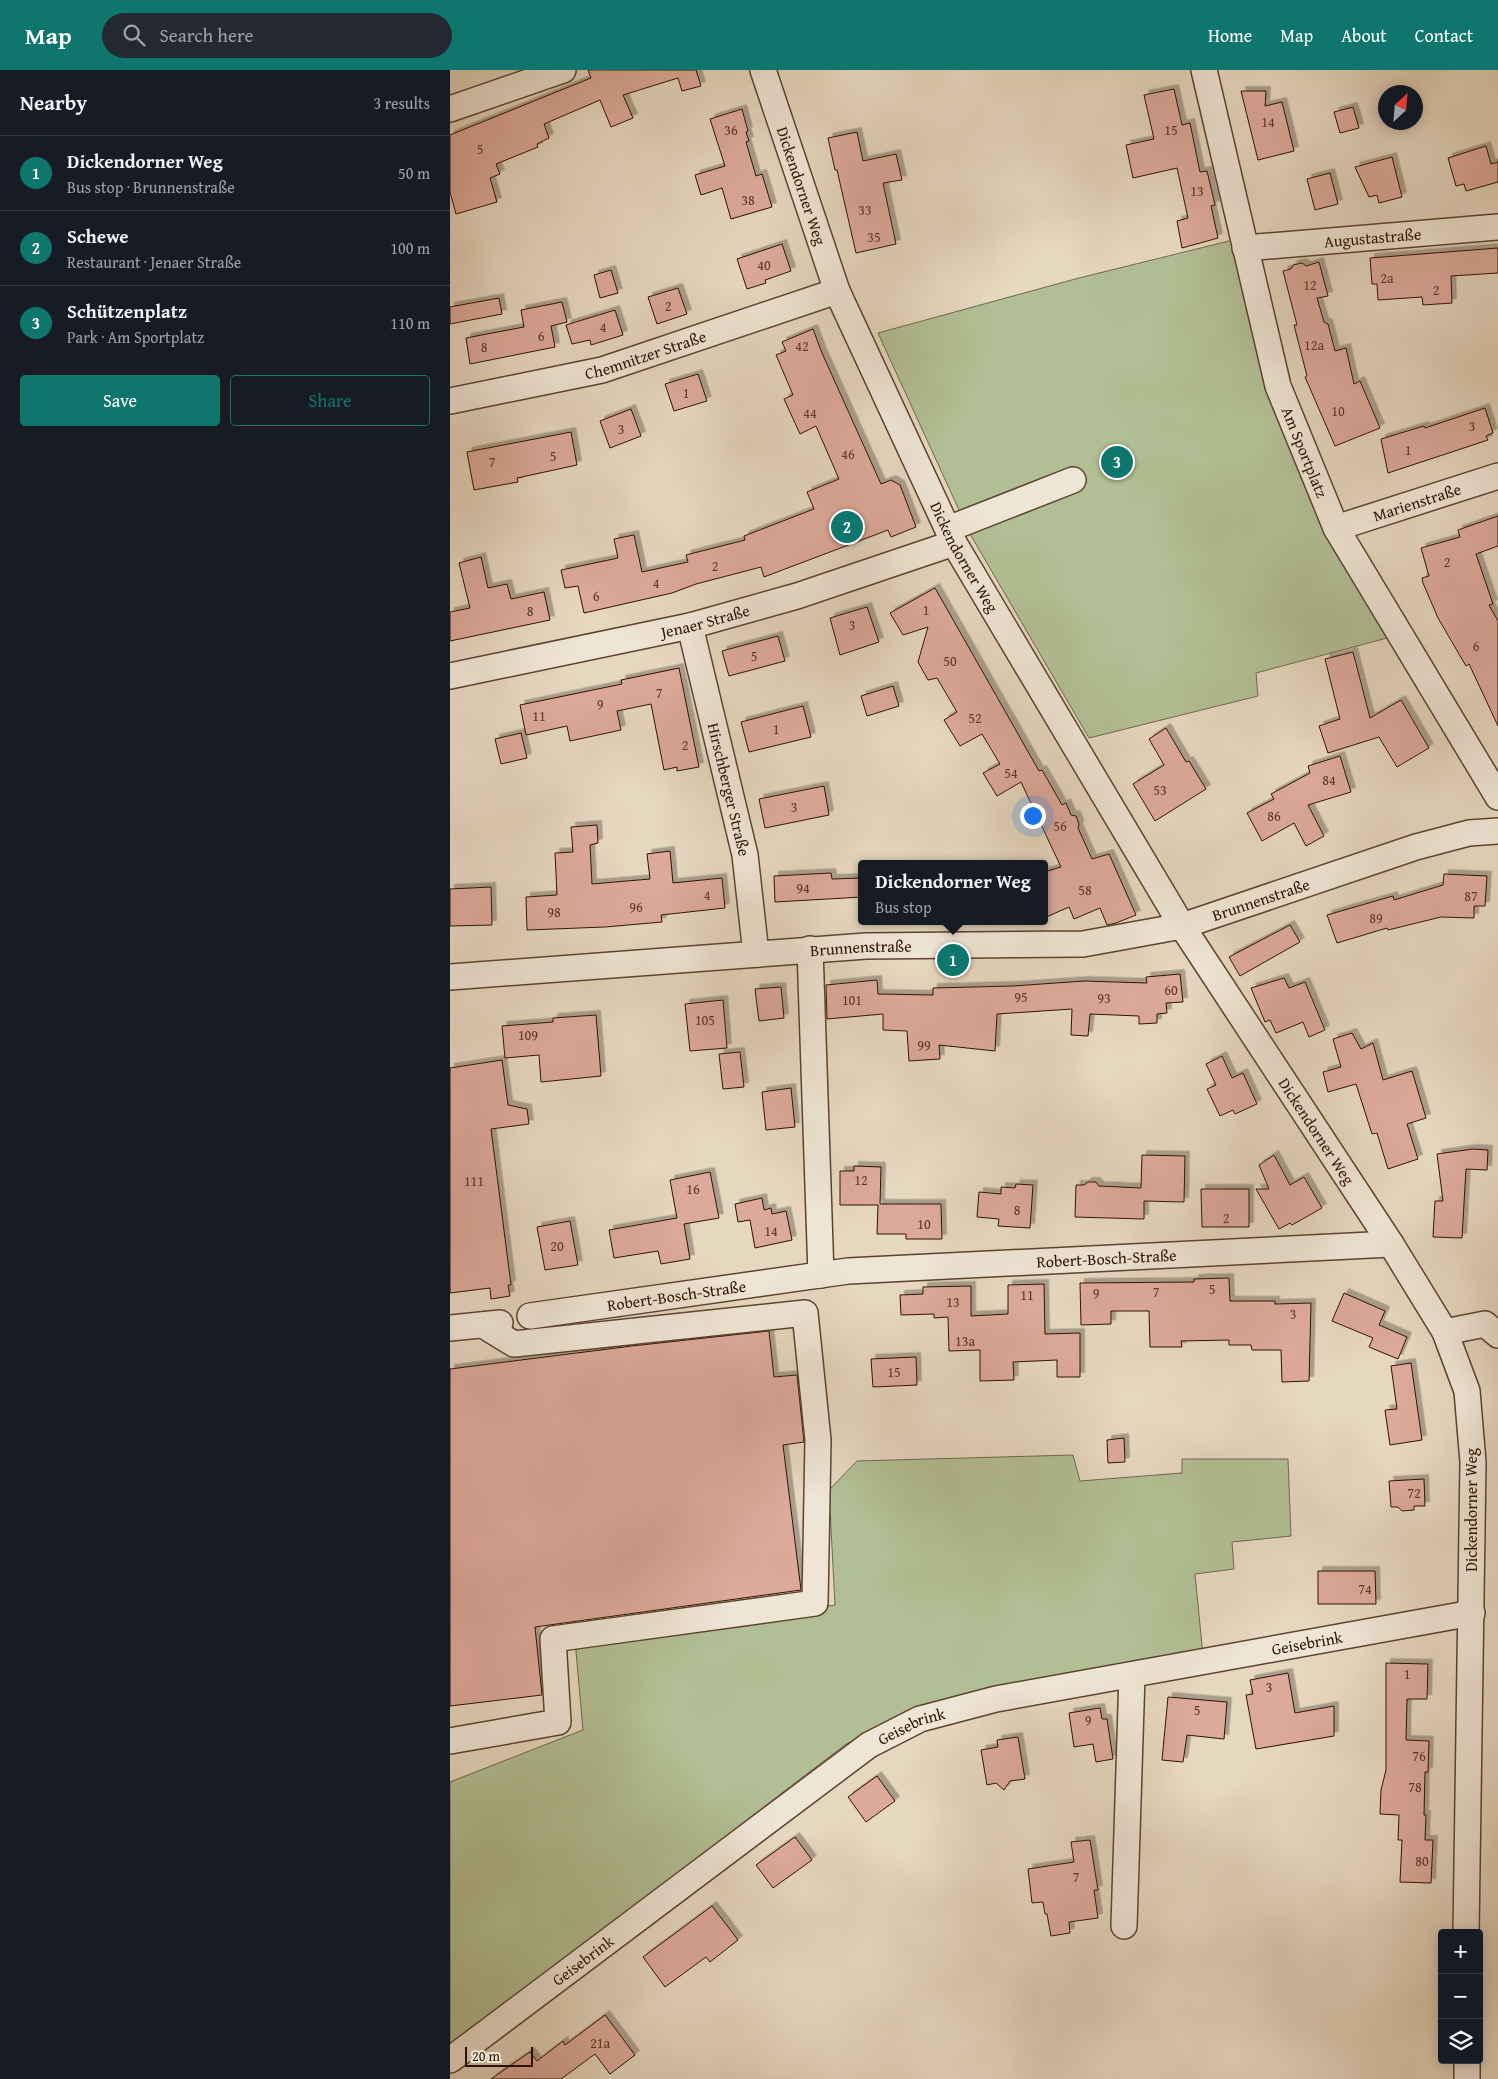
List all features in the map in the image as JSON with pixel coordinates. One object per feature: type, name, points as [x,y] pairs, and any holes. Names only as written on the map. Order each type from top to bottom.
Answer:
[{"type":"street","points":[[450,109],[563,70]]},
{"type":"street","name":"Dickendorner Weg","points":[[764,70],[837,291],[951,536],[1182,926],[1391,1244],[1445,1332],[1467,1391],[1473,1462],[1466,1929]]},
{"type":"street","name":"Am Sportplatz","points":[[1204,70],[1278,386],[1336,528],[1498,797]]},
{"type":"street","name":"Augustastraße","points":[[1245,248],[1498,227]]},
{"type":"street","name":"Chemnitzer Straße","points":[[450,400],[602,370],[837,291]]},
{"type":"street","name":"Marienstraße","points":[[1336,528],[1498,476]]},
{"type":"street","name":"Jenaer Straße","points":[[450,676],[690,626],[797,596],[951,536],[1073,480]]},
{"type":"street","name":"Hirschberger Straße","points":[[690,626],[745,855],[756,954]]},
{"type":"street","name":"Brunnenstraße","points":[[450,977],[866,946],[1083,944],[1182,926],[1416,847],[1469,833],[1498,830]]},
{"type":"street","points":[[810,949],[821,1275]]},
{"type":"street","name":"Robert-Bosch-Straße","points":[[450,1328],[483,1325],[848,1271],[1391,1244]]},
{"type":"street","points":[[450,1741],[558,1722],[553,1639],[815,1603],[818,1440],[805,1313],[514,1344],[483,1325]]},
{"type":"street","points":[[1445,1332],[1485,1324],[1498,1335]]},
{"type":"street","name":"Geisebrink","points":[[450,2060],[870,1745],[920,1719],[996,1699],[1472,1612]]},
{"type":"street","points":[[1124,1926],[1132,1675]]},
{"type":"street","points":[[1467,2064],[1467,2079]]},
{"type":"green space","points":[[1237,239],[1328,532],[1387,638],[1256,673],[1258,696],[1089,738],[970,534],[878,333],[1079,278]]},
{"type":"green space","points":[[1073,1455],[1080,1481],[1182,1473],[1182,1459],[1288,1459],[1291,1536],[1232,1542],[1234,1569],[1195,1574],[1203,1656],[911,1712],[846,1744],[450,2047],[450,1782],[583,1730],[575,1640],[835,1605],[829,1490],[857,1461]]},
{"type":"building","points":[[588,70],[696,70],[701,86],[682,91],[678,78],[623,95],[633,118],[611,127],[600,100],[544,124],[549,138],[537,144],[538,147],[496,164],[500,174],[490,178],[497,202],[456,214],[450,192],[450,135],[591,78]]},
{"type":"building","points":[[1174,89],[1182,125],[1190,123],[1200,172],[1207,171],[1215,205],[1211,206],[1218,238],[1182,248],[1177,221],[1188,218],[1177,168],[1133,178],[1126,145],[1154,139],[1144,95]]},
{"type":"building","points":[[1241,91],[1266,91],[1265,106],[1282,102],[1294,151],[1258,160]]},
{"type":"building","points":[[1353,107],[1359,128],[1340,133],[1334,112]]},
{"type":"building","points":[[742,109],[748,131],[746,132],[749,141],[746,142],[756,176],[762,174],[772,207],[731,219],[722,188],[701,195],[695,175],[725,166],[710,119]]},
{"type":"building","points":[[857,132],[863,161],[896,154],[902,180],[883,183],[896,244],[856,253],[828,138]]},
{"type":"building","points":[[1486,146],[1491,164],[1498,162],[1498,182],[1466,191],[1464,184],[1456,186],[1448,158]]},
{"type":"building","points":[[1392,157],[1402,197],[1379,203],[1377,195],[1369,197],[1355,167]]},
{"type":"building","points":[[1330,173],[1338,204],[1315,210],[1307,179]]},
{"type":"building","points":[[782,244],[791,271],[765,280],[766,283],[747,289],[737,259]]},
{"type":"building","points":[[1498,248],[1498,273],[1451,276],[1452,303],[1423,305],[1422,297],[1378,300],[1377,284],[1372,284],[1370,258]]},
{"type":"building","points":[[1319,262],[1328,296],[1317,298],[1324,322],[1328,324],[1335,351],[1346,348],[1354,384],[1360,381],[1380,428],[1335,446],[1305,377],[1307,376],[1294,325],[1297,325],[1283,271],[1291,269],[1293,265],[1302,263],[1306,266]]},
{"type":"building","points":[[611,270],[618,293],[600,298],[594,275]]},
{"type":"building","points":[[678,288],[687,314],[657,324],[648,297]]},
{"type":"building","points":[[499,298],[502,314],[450,324],[450,307]]},
{"type":"building","points":[[562,302],[567,322],[551,326],[555,347],[470,364],[466,338],[524,327],[521,310]]},
{"type":"building","points":[[615,310],[623,335],[591,345],[590,340],[572,344],[566,325]]},
{"type":"building","points":[[813,329],[881,484],[891,480],[900,485],[916,527],[891,537],[888,530],[764,577],[761,567],[696,584],[672,593],[584,613],[578,586],[565,588],[561,570],[618,558],[614,539],[634,535],[642,572],[688,562],[686,555],[745,540],[744,536],[814,509],[807,492],[839,479],[816,426],[800,434],[784,399],[793,395],[776,355],[786,351],[782,342]]},
{"type":"building","points":[[698,374],[707,401],[674,411],[665,384]]},
{"type":"building","points":[[1485,408],[1493,433],[1486,436],[1488,440],[1388,473],[1381,439],[1424,426],[1425,428]]},
{"type":"building","points":[[631,409],[641,436],[610,448],[600,421]]},
{"type":"building","points":[[571,432],[577,465],[517,478],[518,482],[474,490],[467,452]]},
{"type":"building","points":[[1498,516],[1498,546],[1476,554],[1493,604],[1489,605],[1498,621],[1498,726],[1469,664],[1466,666],[1438,618],[1423,583],[1422,578],[1429,576],[1421,548],[1460,537],[1458,530]]},
{"type":"building","points":[[481,557],[488,588],[507,584],[511,599],[544,592],[550,620],[450,641],[450,612],[470,608],[459,563]]},
{"type":"building","points":[[935,588],[1039,771],[1042,770],[1062,805],[1066,803],[1071,815],[1076,816],[1079,824],[1078,828],[1092,859],[1109,854],[1136,915],[1107,925],[1100,908],[1074,919],[1069,907],[1048,916],[1048,871],[1061,867],[1021,782],[997,796],[983,773],[1000,764],[982,734],[960,746],[944,720],[957,712],[937,678],[928,680],[918,662],[928,627],[903,635],[890,613]]},
{"type":"building","points":[[867,607],[879,642],[840,655],[830,618]]},
{"type":"building","points":[[778,636],[785,661],[729,676],[722,651]]},
{"type":"building","points":[[1353,652],[1370,718],[1401,700],[1429,748],[1397,767],[1379,737],[1328,753],[1319,726],[1340,719],[1325,659]]},
{"type":"building","points":[[679,668],[699,767],[677,771],[677,767],[664,770],[651,704],[617,711],[621,730],[570,741],[567,726],[526,735],[520,705],[622,684],[621,680]]},
{"type":"building","points":[[893,686],[899,706],[867,716],[861,696]]},
{"type":"building","points":[[803,706],[811,737],[749,752],[741,722]]},
{"type":"building","points":[[1166,728],[1186,762],[1189,761],[1206,789],[1155,821],[1133,784],[1164,765],[1149,739]]},
{"type":"building","points":[[521,733],[527,758],[501,764],[495,739]]},
{"type":"building","points":[[1340,756],[1351,792],[1308,805],[1324,836],[1306,846],[1294,823],[1262,841],[1247,813],[1274,799],[1271,794],[1310,773],[1308,766]]},
{"type":"building","points":[[824,786],[829,815],[765,828],[759,799]]},
{"type":"building","points":[[597,825],[598,843],[590,845],[592,884],[650,879],[647,854],[670,851],[673,883],[722,878],[725,908],[661,915],[662,922],[605,927],[527,930],[526,897],[557,895],[555,853],[573,852],[571,827]]},
{"type":"building","points":[[831,873],[832,879],[858,878],[858,897],[775,902],[774,876]]},
{"type":"building","points":[[1444,874],[1487,876],[1485,906],[1474,906],[1474,918],[1441,917],[1388,930],[1387,928],[1337,943],[1327,915],[1393,896],[1394,900],[1443,885]]},
{"type":"building","points":[[491,887],[492,925],[450,926],[450,889]]},
{"type":"building","points":[[1290,925],[1300,942],[1240,976],[1229,957]]},
{"type":"building","points":[[1180,974],[1183,1002],[1166,1003],[1167,1013],[1157,1014],[1157,1023],[1139,1024],[1139,1016],[1090,1014],[1088,1036],[1071,1035],[1072,1009],[997,1014],[995,1051],[939,1045],[940,1059],[909,1061],[907,1031],[883,1030],[883,1014],[827,1019],[826,985],[877,980],[878,994],[933,995],[933,988],[1013,986],[1084,981],[1147,983],[1146,977]]},
{"type":"building","points":[[1284,978],[1289,988],[1305,982],[1325,1030],[1309,1037],[1303,1022],[1276,1033],[1270,1020],[1265,1022],[1251,988]]},
{"type":"building","points":[[781,987],[784,1018],[759,1021],[755,989]]},
{"type":"building","points":[[723,1000],[727,1048],[690,1051],[685,1004]]},
{"type":"building","points":[[596,1015],[601,1076],[541,1082],[539,1055],[505,1058],[502,1026],[553,1022],[553,1018]]},
{"type":"building","points":[[1352,1033],[1361,1049],[1373,1043],[1383,1080],[1412,1071],[1426,1118],[1407,1124],[1418,1159],[1388,1169],[1377,1133],[1372,1134],[1356,1084],[1328,1092],[1323,1072],[1341,1067],[1333,1039]]},
{"type":"building","points":[[740,1052],[744,1087],[723,1089],[719,1054]]},
{"type":"building","points":[[1222,1056],[1232,1078],[1243,1073],[1257,1104],[1235,1114],[1233,1110],[1220,1116],[1207,1089],[1216,1085],[1206,1064]]},
{"type":"building","points":[[502,1060],[508,1105],[527,1109],[529,1124],[491,1129],[511,1285],[508,1285],[510,1296],[491,1299],[490,1288],[450,1293],[450,1068]]},
{"type":"building","points":[[791,1088],[795,1127],[766,1130],[762,1092]]},
{"type":"building","points":[[1473,1149],[1488,1150],[1487,1170],[1466,1169],[1462,1238],[1433,1237],[1435,1201],[1443,1201],[1437,1154]]},
{"type":"building","points":[[1142,1155],[1185,1156],[1184,1202],[1144,1201],[1144,1219],[1075,1217],[1076,1185],[1096,1182],[1099,1186],[1141,1188]]},
{"type":"building","points":[[1274,1155],[1290,1185],[1304,1177],[1322,1208],[1292,1225],[1290,1223],[1279,1229],[1256,1189],[1269,1189],[1259,1165]]},
{"type":"building","points":[[854,1166],[881,1167],[880,1204],[941,1204],[942,1239],[906,1239],[906,1234],[877,1234],[878,1205],[840,1205],[840,1171],[854,1171]]},
{"type":"building","points":[[710,1172],[719,1218],[684,1224],[690,1259],[661,1264],[658,1251],[614,1258],[609,1230],[677,1218],[670,1180]]},
{"type":"building","points":[[1016,1184],[1033,1185],[1030,1228],[998,1226],[999,1219],[977,1217],[979,1192],[1001,1194],[1001,1187],[1015,1188]]},
{"type":"building","points":[[1201,1189],[1249,1189],[1249,1227],[1202,1227]]},
{"type":"building","points":[[762,1198],[764,1210],[771,1208],[772,1214],[786,1211],[792,1240],[755,1248],[750,1220],[738,1222],[735,1204]]},
{"type":"building","points":[[570,1221],[578,1265],[545,1270],[537,1227]]},
{"type":"building","points":[[1229,1278],[1230,1301],[1275,1301],[1275,1304],[1311,1303],[1309,1381],[1282,1382],[1281,1350],[1252,1350],[1251,1345],[1229,1345],[1229,1340],[1181,1341],[1182,1347],[1150,1347],[1149,1311],[1111,1311],[1111,1324],[1081,1325],[1080,1283],[1194,1282],[1194,1279]]},
{"type":"building","points":[[1044,1284],[1045,1334],[1080,1333],[1080,1377],[1057,1377],[1057,1360],[1013,1362],[1014,1380],[980,1381],[980,1350],[949,1351],[948,1317],[934,1318],[934,1314],[901,1315],[900,1295],[923,1294],[923,1287],[971,1286],[971,1316],[1008,1314],[1008,1285]]},
{"type":"building","points":[[1344,1293],[1385,1311],[1379,1325],[1407,1337],[1398,1359],[1369,1347],[1373,1338],[1332,1321]]},
{"type":"building","points":[[769,1331],[774,1377],[797,1375],[804,1442],[783,1445],[801,1590],[535,1627],[542,1695],[450,1706],[450,1369]]},
{"type":"building","points":[[916,1357],[917,1385],[873,1387],[871,1359]]},
{"type":"building","points":[[1411,1363],[1422,1440],[1390,1445],[1385,1410],[1397,1409],[1391,1366]]},
{"type":"building","points":[[1124,1438],[1125,1462],[1108,1463],[1107,1440]]},
{"type":"building","points":[[1424,1479],[1425,1506],[1414,1506],[1414,1510],[1402,1511],[1398,1507],[1391,1507],[1389,1481]]},
{"type":"building","points":[[1318,1571],[1375,1571],[1376,1604],[1318,1604]]},
{"type":"building","points":[[1386,1663],[1428,1664],[1427,1699],[1407,1699],[1406,1740],[1429,1741],[1428,1772],[1425,1772],[1424,1815],[1426,1815],[1425,1840],[1433,1840],[1431,1883],[1400,1882],[1402,1840],[1398,1840],[1399,1815],[1380,1814],[1381,1790],[1386,1770]]},
{"type":"building","points":[[1288,1673],[1295,1713],[1334,1706],[1334,1736],[1256,1749],[1246,1695],[1253,1694],[1250,1680]]},
{"type":"building","points":[[1168,1697],[1227,1702],[1224,1739],[1187,1735],[1183,1762],[1162,1760]]},
{"type":"building","points":[[1100,1708],[1102,1719],[1107,1719],[1113,1759],[1096,1762],[1093,1744],[1074,1747],[1069,1713]]},
{"type":"building","points":[[1018,1737],[1025,1779],[1010,1781],[1004,1790],[996,1783],[987,1785],[981,1750],[998,1747],[997,1740]]},
{"type":"building","points":[[877,1776],[895,1801],[866,1822],[848,1797]]},
{"type":"building","points":[[795,1837],[812,1860],[773,1888],[756,1865]]},
{"type":"building","points":[[1090,1840],[1098,1890],[1094,1890],[1098,1918],[1069,1922],[1070,1933],[1051,1936],[1043,1902],[1032,1903],[1028,1869],[1074,1862],[1071,1842]]},
{"type":"building","points":[[712,1906],[738,1940],[710,1962],[706,1957],[665,1987],[643,1957]]},
{"type":"building","points":[[605,2015],[635,2055],[610,2074],[595,2054],[561,2079],[491,2079],[530,2052],[537,2061],[563,2041],[565,2045]]},
{"type":"place","name":"Schützenplatz","points":[[1117,462]]},
{"type":"place","name":"Schewe","points":[[847,527]]},
{"type":"place","name":"Dickendorner Weg","points":[[953,960]]}]
